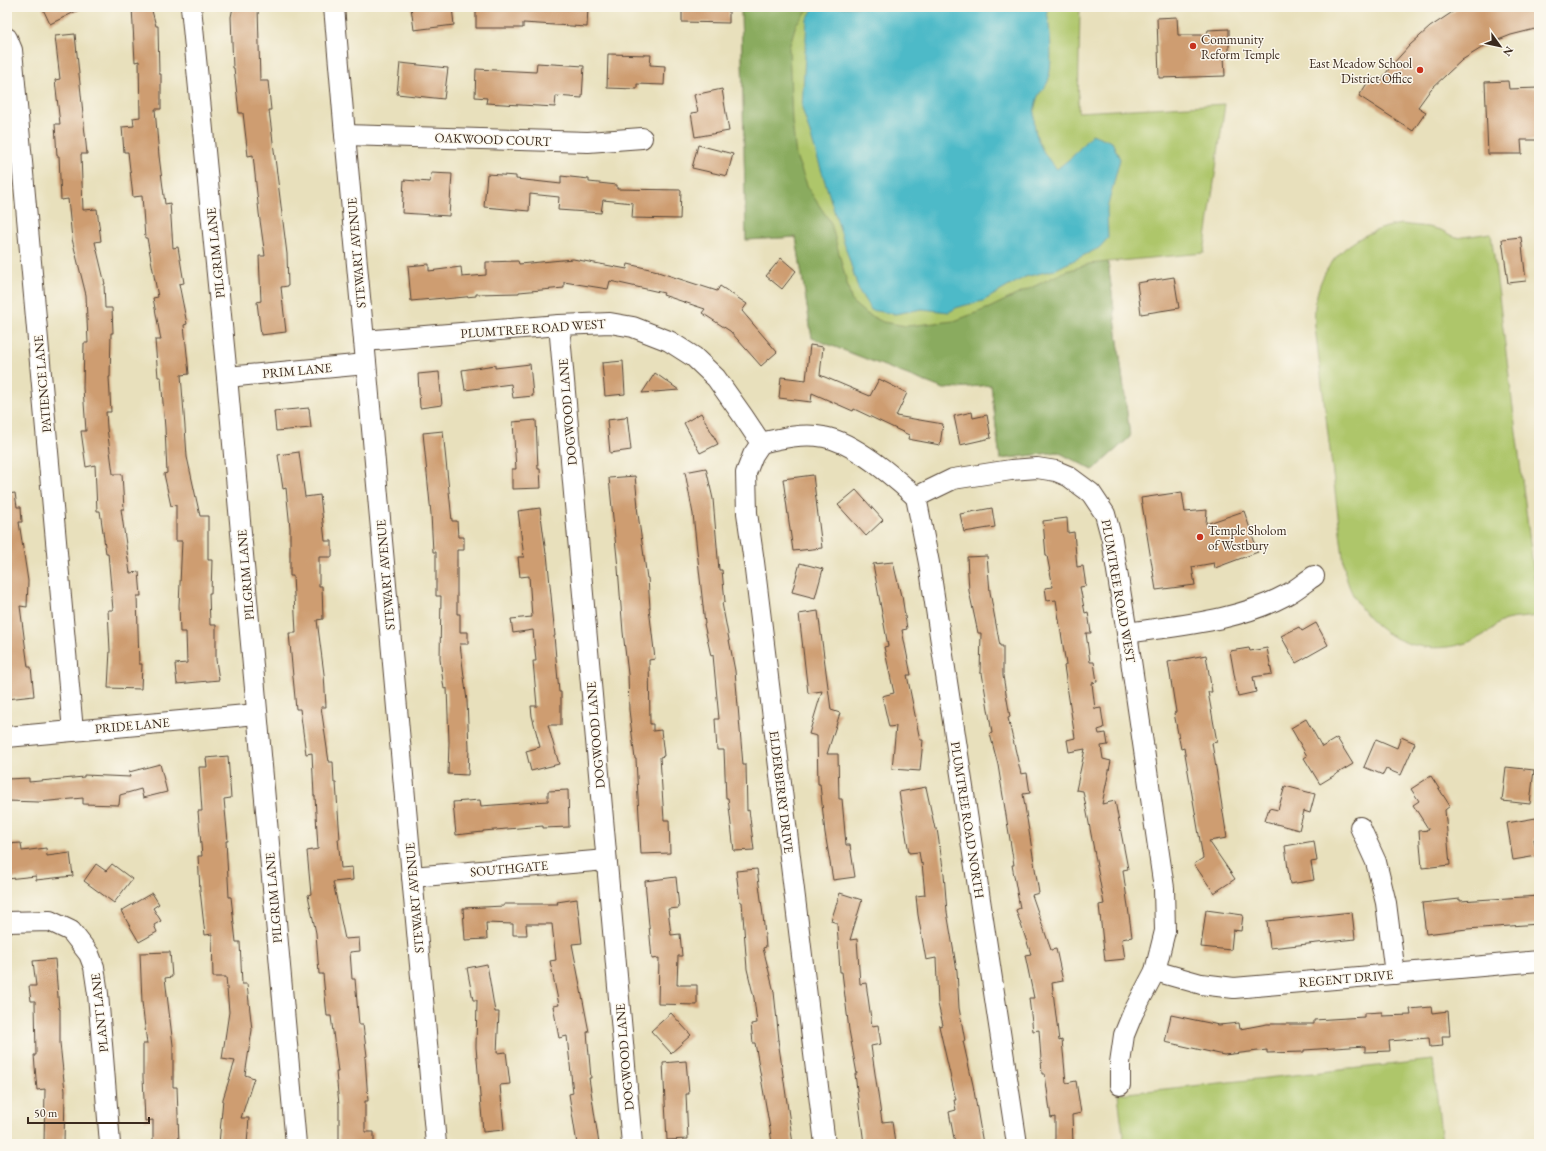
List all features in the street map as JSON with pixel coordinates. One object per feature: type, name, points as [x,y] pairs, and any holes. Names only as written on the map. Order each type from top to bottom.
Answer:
[{"type":"street","name":"PILGRIM LANE","points":[[191,7],[227,377],[296,1144]]},
{"type":"street","name":"STEWART AVENUE","points":[[334,7],[344,135],[364,341],[436,1144]]},
{"type":"street","name":"PATIENCE LANE","points":[[7,38],[12,50],[73,731]]},
{"type":"street","name":"OAKWOOD COURT","points":[[344,135],[588,142],[642,138]]},
{"type":"street","name":"PLUMTREE ROAD WEST","points":[[364,341],[559,325],[610,323],[633,327],[669,341],[694,357],[716,378],[760,443]]},
{"type":"street","name":"DOGWOOD LANE","points":[[559,325],[632,1144]]},
{"type":"street","name":"PRIM LANE","points":[[227,377],[366,364]]},
{"type":"street","points":[[760,443],[794,436],[825,437],[848,446],[890,473],[916,497]]},
{"type":"street","name":"ELDERBERRY DRIVE","points":[[760,443],[753,455],[746,473],[747,513],[825,1144]]},
{"type":"street","name":"PLUMTREE ROAD WEST","points":[[916,497],[953,479],[1011,470],[1037,468],[1056,471],[1068,476],[1091,493],[1105,514],[1112,540],[1127,633],[1164,888],[1165,931],[1155,971],[1133,1013],[1124,1035],[1120,1063],[1120,1085]]},
{"type":"street","name":"PLUMTREE ROAD NORTH","points":[[916,497],[929,563],[1017,1144]]},
{"type":"street","points":[[1127,633],[1213,620],[1248,611],[1287,595],[1314,576]]},
{"type":"street","name":"PRIDE LANE","points":[[7,736],[257,714]]},
{"type":"street","points":[[1360,827],[1376,862],[1384,897],[1395,974]]},
{"type":"street","name":"SOUTHGATE","points":[[412,877],[606,860]]},
{"type":"street","name":"PLANT LANE","points":[[7,922],[50,921],[71,931],[89,954],[94,967],[98,994],[110,1144]]},
{"type":"street","name":"REGENT DRIVE","points":[[1155,971],[1201,984],[1234,988],[1539,961]]},
{"type":"green space","points":[[741,7],[1080,7],[1078,112],[1225,104],[1204,253],[1108,262],[1130,437],[1093,470],[1058,452],[1000,459],[991,385],[944,389],[812,338],[796,237],[746,240]]},
{"type":"green space","points":[[741,7],[811,7],[796,24],[789,48],[792,121],[796,156],[809,190],[831,223],[852,302],[865,313],[883,322],[906,326],[954,321],[989,308],[1064,272],[1089,264],[1108,262],[1130,437],[1093,470],[1058,452],[1000,459],[991,385],[944,389],[812,338],[796,237],[746,240]]},
{"type":"green space","points":[[1401,224],[1441,230],[1456,238],[1491,233],[1539,614],[1539,616],[1506,620],[1471,641],[1458,645],[1438,648],[1420,646],[1402,641],[1386,633],[1372,621],[1360,607],[1351,591],[1345,573],[1315,327],[1315,307],[1319,288],[1326,272],[1336,258],[1349,246],[1364,236]]},
{"type":"green space","points":[[1433,1060],[1442,1144],[1124,1144],[1118,1094]]},
{"type":"water","points":[[814,7],[1044,7],[1047,10],[1051,44],[1051,61],[1047,84],[1038,96],[1035,109],[1034,118],[1037,137],[1050,162],[1057,169],[1073,156],[1092,134],[1112,142],[1120,159],[1107,209],[1108,238],[1099,248],[1054,270],[1025,277],[983,301],[958,307],[949,312],[922,309],[895,314],[871,310],[859,291],[802,108],[807,19]]},
{"type":"building","points":[[42,7],[85,7],[50,24]]},
{"type":"building","points":[[132,7],[151,7],[156,26],[158,26],[159,74],[161,74],[161,109],[155,109],[159,156],[165,204],[170,203],[173,248],[178,247],[184,283],[179,284],[187,324],[184,325],[189,374],[181,375],[187,457],[200,516],[208,516],[208,560],[212,560],[211,593],[209,593],[210,625],[216,625],[216,660],[219,680],[177,684],[175,664],[187,663],[186,632],[180,632],[179,605],[182,541],[176,541],[176,505],[171,506],[164,474],[167,473],[165,428],[161,377],[158,377],[155,340],[161,340],[153,298],[158,297],[147,238],[145,238],[142,196],[133,197],[128,152],[124,152],[122,127],[134,126],[133,118],[140,117],[139,61],[135,62]]},
{"type":"building","points":[[233,7],[258,7],[260,81],[268,81],[271,110],[269,110],[287,254],[288,286],[281,287],[286,332],[261,335],[257,302],[261,301],[259,256],[265,256],[253,155],[248,156],[243,113],[239,113],[233,68],[231,17]]},
{"type":"building","points":[[411,7],[452,7],[454,25],[414,30]]},
{"type":"building","points":[[476,7],[588,7],[587,27],[523,23],[523,28],[476,28]]},
{"type":"building","points":[[682,7],[729,7],[729,23],[682,22]]},
{"type":"building","name":"East Meadow School District Office","points":[[1460,7],[1539,7],[1539,28],[1511,35],[1488,44],[1462,60],[1431,89],[1418,107],[1426,112],[1413,131],[1359,96],[1371,77],[1380,82],[1391,66],[1410,45],[1430,27]]},
{"type":"building","name":"Community Reform Temple","points":[[1177,17],[1178,35],[1207,35],[1208,30],[1229,29],[1229,56],[1224,56],[1225,76],[1159,78],[1157,18]]},
{"type":"building","points":[[75,34],[87,154],[81,154],[83,210],[97,209],[101,241],[95,242],[105,284],[105,308],[112,308],[113,333],[111,333],[109,377],[111,412],[106,412],[107,428],[113,474],[122,474],[124,509],[121,509],[130,573],[139,572],[141,596],[137,596],[139,664],[142,664],[141,689],[108,688],[110,650],[108,610],[113,610],[108,553],[106,553],[100,511],[97,511],[95,465],[86,467],[81,431],[86,431],[83,388],[84,343],[88,343],[86,295],[72,239],[68,199],[61,200],[59,156],[57,156],[55,124],[60,124],[55,80],[60,79],[55,36]]},
{"type":"building","points":[[608,54],[651,55],[650,65],[665,66],[664,85],[637,84],[637,89],[607,88]]},
{"type":"building","points":[[400,63],[448,68],[444,99],[397,94]]},
{"type":"building","points":[[537,63],[584,66],[582,98],[556,96],[555,107],[486,103],[487,98],[475,97],[476,69],[536,72]]},
{"type":"building","points":[[1508,81],[1509,89],[1539,88],[1539,140],[1521,140],[1522,154],[1488,154],[1485,82]]},
{"type":"building","points":[[722,89],[729,131],[695,137],[691,113],[698,112],[694,95]]},
{"type":"building","points":[[698,145],[733,154],[727,176],[692,168]]},
{"type":"building","points":[[431,173],[452,174],[449,216],[402,213],[404,180],[430,182]]},
{"type":"building","points":[[487,174],[516,176],[516,179],[561,184],[561,176],[589,179],[589,182],[617,185],[617,189],[681,190],[680,219],[632,218],[633,203],[603,200],[601,213],[558,210],[559,197],[530,194],[529,211],[484,207]]},
{"type":"building","points":[[1521,237],[1526,281],[1508,283],[1502,239]]},
{"type":"building","points":[[781,258],[796,271],[782,289],[766,276]]},
{"type":"building","points":[[573,259],[627,269],[628,264],[658,271],[717,291],[720,286],[747,304],[742,311],[777,352],[761,366],[730,331],[702,313],[705,309],[663,295],[664,293],[610,281],[608,289],[564,282],[564,288],[519,293],[476,294],[476,296],[411,301],[408,266],[429,264],[429,271],[461,267],[462,277],[486,275],[486,262],[518,261],[519,264]]},
{"type":"building","points":[[1174,277],[1179,308],[1141,314],[1137,283]]},
{"type":"building","points":[[810,345],[823,347],[820,375],[870,396],[879,379],[907,393],[896,416],[943,424],[940,445],[908,439],[909,435],[854,409],[853,411],[812,393],[811,402],[779,398],[781,377],[806,380]]},
{"type":"building","points":[[623,361],[625,394],[605,396],[602,363]]},
{"type":"building","points":[[530,364],[533,396],[513,398],[511,384],[465,390],[462,370],[495,365],[495,368]]},
{"type":"building","points":[[439,372],[442,405],[420,408],[418,374]]},
{"type":"building","points":[[655,373],[679,390],[642,393]]},
{"type":"building","points":[[309,408],[311,428],[276,431],[274,411]]},
{"type":"building","points":[[972,412],[973,418],[987,415],[991,438],[960,445],[954,416]]},
{"type":"building","points":[[701,413],[718,444],[700,453],[684,423]]},
{"type":"building","points":[[627,415],[631,450],[610,453],[607,420],[625,418]]},
{"type":"building","points":[[536,420],[538,469],[540,469],[541,488],[512,489],[512,469],[516,469],[513,422]]},
{"type":"building","points":[[443,431],[452,521],[457,521],[458,537],[464,537],[464,550],[457,550],[457,614],[460,614],[460,632],[468,632],[468,644],[460,644],[467,701],[469,748],[468,775],[448,774],[449,742],[447,688],[444,689],[440,659],[441,596],[436,596],[436,552],[433,552],[423,433]]},
{"type":"building","points":[[299,452],[305,497],[320,495],[325,541],[332,541],[332,557],[319,557],[319,586],[322,586],[323,619],[317,620],[324,674],[326,707],[321,707],[329,762],[333,762],[334,783],[336,783],[340,839],[338,839],[341,868],[352,867],[353,880],[333,882],[345,939],[359,938],[360,951],[350,952],[352,979],[355,979],[359,1025],[363,1025],[367,1056],[365,1057],[368,1101],[365,1101],[365,1132],[374,1132],[374,1144],[339,1144],[339,1105],[336,1072],[338,1072],[331,1016],[327,1016],[323,974],[319,974],[316,933],[308,895],[311,894],[307,851],[318,849],[315,796],[312,753],[306,754],[300,709],[296,709],[289,633],[296,633],[293,576],[290,576],[290,528],[286,488],[283,489],[278,455]]},
{"type":"building","points":[[706,468],[713,499],[719,570],[722,570],[725,602],[722,603],[735,671],[743,765],[746,765],[747,811],[749,810],[754,850],[734,851],[728,798],[726,798],[724,750],[717,750],[715,719],[719,719],[713,655],[711,656],[704,624],[693,514],[685,472]]},
{"type":"building","points":[[813,475],[822,548],[793,551],[783,479]]},
{"type":"building","points":[[635,476],[637,507],[648,578],[649,608],[655,659],[649,660],[650,724],[653,724],[653,731],[661,730],[664,756],[660,757],[664,820],[669,820],[670,853],[641,854],[636,759],[629,710],[628,674],[609,478]]},
{"type":"building","points":[[856,490],[883,520],[866,536],[838,505]]},
{"type":"building","name":"Temple Sholom of Westbury","points":[[1182,492],[1185,512],[1207,510],[1206,524],[1244,511],[1258,552],[1215,568],[1214,563],[1192,567],[1195,585],[1156,590],[1141,498]]},
{"type":"building","points":[[15,493],[17,507],[21,507],[22,522],[19,522],[28,581],[27,607],[20,606],[28,667],[31,667],[34,696],[7,699],[7,494]]},
{"type":"building","points":[[540,508],[547,554],[559,692],[561,692],[561,725],[548,725],[559,764],[531,771],[526,751],[540,747],[531,706],[537,706],[533,661],[536,661],[533,630],[513,633],[511,619],[532,617],[529,576],[520,577],[518,557],[524,557],[518,511]]},
{"type":"building","points":[[992,508],[995,527],[964,532],[960,514]]},
{"type":"building","points":[[1067,518],[1068,533],[1074,532],[1077,567],[1083,566],[1086,586],[1080,587],[1085,613],[1088,612],[1091,633],[1086,633],[1090,662],[1094,662],[1097,682],[1092,683],[1095,709],[1101,708],[1104,728],[1098,730],[1099,734],[1106,733],[1108,745],[1101,746],[1103,759],[1111,761],[1102,804],[1115,801],[1128,869],[1123,870],[1132,937],[1122,939],[1125,959],[1105,961],[1099,905],[1104,904],[1083,791],[1076,790],[1085,749],[1069,752],[1067,740],[1075,738],[1064,666],[1066,665],[1056,600],[1047,601],[1045,588],[1053,587],[1046,556],[1043,521]]},
{"type":"building","points":[[987,556],[990,592],[1000,646],[1003,646],[1003,676],[1010,717],[1008,718],[1021,774],[1027,773],[1030,793],[1023,794],[1039,893],[1032,895],[1051,950],[1056,949],[1063,981],[1052,983],[1059,1041],[1062,1040],[1066,1083],[1076,1081],[1081,1113],[1072,1115],[1073,1144],[1055,1144],[1055,1117],[1051,1118],[1045,1074],[1042,1074],[1039,1030],[1033,1031],[1029,998],[1034,998],[1025,955],[1031,954],[1016,910],[1020,908],[1012,865],[1014,865],[998,765],[990,734],[992,733],[982,673],[980,673],[981,633],[978,633],[969,591],[967,557]]},
{"type":"building","points":[[893,562],[902,596],[907,629],[902,630],[911,675],[907,675],[920,740],[923,740],[920,771],[892,769],[896,726],[889,727],[882,696],[894,693],[884,647],[888,646],[873,564]]},
{"type":"building","points":[[800,563],[823,569],[815,598],[792,592]]},
{"type":"building","points":[[818,611],[831,710],[840,713],[827,754],[838,754],[839,799],[842,799],[846,845],[850,845],[855,877],[833,880],[825,833],[820,784],[818,784],[817,736],[809,734],[822,691],[808,693],[799,614]]},
{"type":"building","points":[[1316,623],[1328,645],[1296,663],[1281,636],[1299,627],[1302,631]]},
{"type":"building","points":[[1249,648],[1250,651],[1267,648],[1272,674],[1253,677],[1256,692],[1238,696],[1230,651]]},
{"type":"building","points":[[1206,655],[1212,692],[1208,692],[1217,742],[1212,743],[1227,838],[1209,841],[1235,879],[1214,893],[1194,864],[1203,858],[1184,748],[1181,749],[1174,713],[1176,712],[1168,662]]},
{"type":"building","points":[[1306,719],[1322,747],[1337,738],[1353,764],[1320,784],[1304,758],[1307,756],[1291,728]]},
{"type":"building","points":[[1401,737],[1415,743],[1401,775],[1386,769],[1383,775],[1364,767],[1376,739],[1397,748]]},
{"type":"building","points":[[228,756],[231,798],[224,799],[228,841],[226,841],[229,897],[231,897],[236,942],[240,942],[242,984],[247,984],[252,1030],[245,1075],[254,1078],[241,1118],[249,1118],[247,1144],[219,1144],[223,1099],[235,1061],[222,1059],[229,1012],[226,977],[213,977],[212,934],[205,935],[198,856],[202,856],[198,811],[202,811],[199,767],[207,767],[206,758]]},
{"type":"building","points":[[160,764],[167,792],[143,798],[141,789],[120,795],[119,805],[83,804],[83,798],[39,802],[7,801],[7,779],[29,778],[29,782],[84,777],[84,775],[130,777],[129,772]]},
{"type":"building","points":[[1506,767],[1534,770],[1530,804],[1502,801]]},
{"type":"building","points":[[1431,776],[1450,806],[1445,810],[1450,865],[1422,868],[1419,831],[1429,830],[1413,805],[1419,801],[1411,789]]},
{"type":"building","points":[[1285,786],[1315,794],[1310,813],[1304,811],[1299,830],[1265,821],[1269,808],[1278,810]]},
{"type":"building","points":[[926,787],[935,829],[937,829],[944,874],[947,912],[957,971],[959,1008],[965,1041],[963,1041],[973,1085],[983,1144],[955,1144],[949,1112],[956,1110],[954,1100],[956,1100],[939,1026],[943,1025],[938,1004],[936,958],[926,960],[918,915],[916,896],[925,895],[922,863],[921,864],[919,852],[909,853],[899,792]]},
{"type":"building","points":[[568,790],[569,827],[543,828],[543,826],[483,831],[456,835],[453,802],[480,800],[481,806],[548,801],[548,791]]},
{"type":"building","points":[[1536,818],[1539,838],[1534,839],[1537,856],[1513,860],[1507,823]]},
{"type":"building","points":[[1314,841],[1317,861],[1311,862],[1314,880],[1290,884],[1285,846]]},
{"type":"building","points":[[21,843],[22,851],[46,848],[47,856],[70,853],[73,876],[36,880],[36,876],[7,879],[7,844]]},
{"type":"building","points":[[96,864],[106,871],[112,864],[132,879],[114,903],[84,881]]},
{"type":"building","points":[[757,869],[766,947],[763,948],[774,992],[778,1040],[793,1144],[772,1144],[755,1043],[753,1043],[751,1024],[757,1023],[754,998],[747,969],[742,902],[740,902],[736,871]]},
{"type":"building","points":[[676,877],[679,908],[668,909],[671,935],[680,934],[682,956],[678,956],[677,985],[697,985],[697,1005],[658,1004],[659,958],[652,959],[645,881]]},
{"type":"building","points":[[152,893],[159,904],[153,908],[161,921],[154,925],[157,932],[139,942],[121,911]]},
{"type":"building","points":[[840,893],[862,900],[850,940],[857,939],[860,984],[866,983],[872,1026],[878,1025],[881,1044],[871,1046],[882,1122],[892,1121],[895,1144],[864,1144],[855,1074],[857,1074],[849,1030],[842,972],[840,972],[837,923],[831,921]]},
{"type":"building","points":[[1539,896],[1539,924],[1467,929],[1426,934],[1422,903],[1460,899],[1460,901]]},
{"type":"building","points":[[577,899],[582,943],[572,944],[589,1032],[587,1032],[591,1078],[589,1078],[599,1144],[577,1144],[569,1094],[573,1093],[567,1036],[559,1038],[553,1006],[559,1005],[550,961],[556,960],[552,924],[526,924],[527,935],[513,935],[513,924],[486,923],[487,939],[465,940],[463,908],[504,906],[504,904],[558,904],[557,902]]},
{"type":"building","points":[[1206,910],[1243,915],[1241,931],[1233,930],[1231,950],[1201,947]]},
{"type":"building","points":[[1352,912],[1355,939],[1270,948],[1267,921]]},
{"type":"building","points":[[170,952],[172,977],[165,978],[173,1045],[173,1087],[177,1087],[179,1144],[153,1144],[153,1120],[145,1121],[143,1044],[147,1044],[142,1002],[140,953]]},
{"type":"building","points":[[55,959],[60,1009],[60,1043],[65,1091],[64,1144],[44,1144],[45,1089],[37,1090],[34,1055],[36,1055],[35,1001],[31,1001],[29,986],[36,986],[33,961]]},
{"type":"building","points":[[487,964],[495,1012],[499,1012],[497,1053],[506,1052],[510,1084],[500,1085],[504,1130],[483,1132],[476,1047],[477,1000],[473,1000],[467,968]]},
{"type":"building","points":[[1431,1007],[1432,1013],[1448,1011],[1450,1036],[1442,1036],[1443,1046],[1430,1047],[1429,1038],[1389,1041],[1390,1051],[1365,1052],[1365,1046],[1304,1050],[1304,1052],[1267,1053],[1267,1050],[1224,1055],[1165,1042],[1171,1015],[1219,1025],[1239,1023],[1240,1029],[1267,1024],[1314,1024],[1314,1020],[1364,1017],[1364,1013],[1382,1012],[1382,1016],[1411,1015],[1410,1009]]},
{"type":"building","points":[[671,1013],[691,1035],[671,1053],[651,1031]]},
{"type":"building","points":[[686,1061],[689,1094],[686,1094],[688,1139],[667,1140],[663,1063]]},
{"type":"place","name":"Community Reform Temple","points":[[1193,46]]},
{"type":"place","name":"East Meadow School District Office","points":[[1420,70]]},
{"type":"place","name":"Temple Sholom of Westbury","points":[[1200,537]]}]
